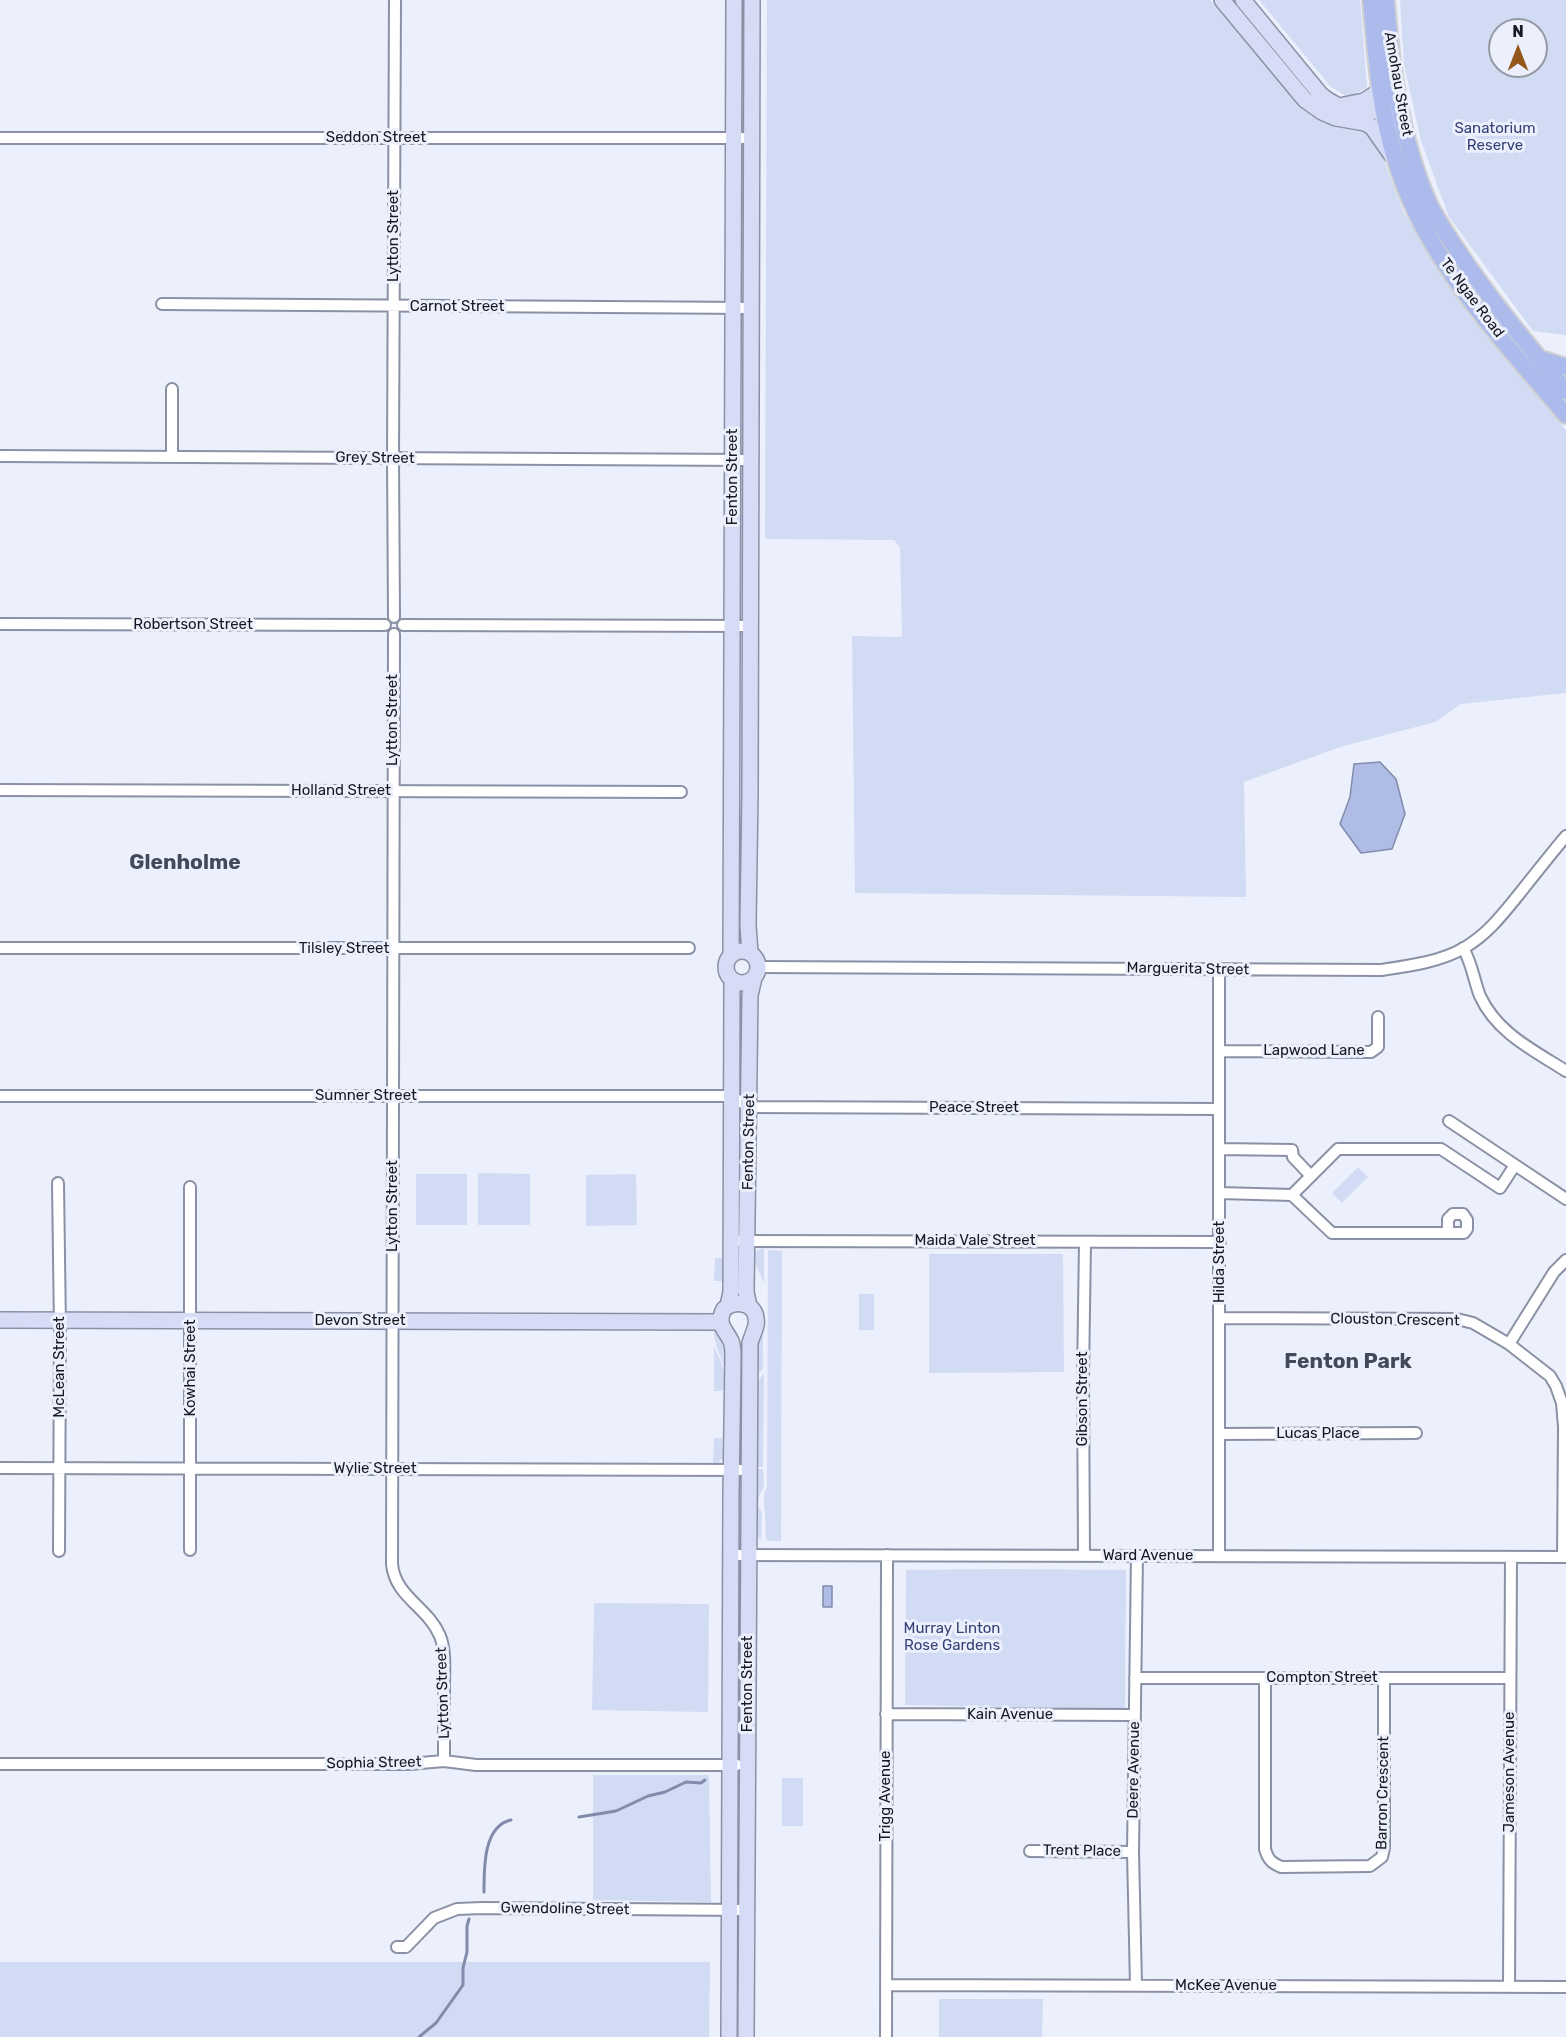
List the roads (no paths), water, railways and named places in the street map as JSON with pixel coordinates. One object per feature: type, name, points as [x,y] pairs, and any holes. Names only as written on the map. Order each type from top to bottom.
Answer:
[{"type":"main road","name":"Fenton Street","points":[[731,955],[734,0]]},
{"type":"main road","name":"Fenton Street","points":[[750,953],[748,924],[752,0]]},
{"type":"main road","name":"Te Ngae Road","points":[[1222,0],[1305,100],[1322,112],[1336,118],[1365,123],[1372,127],[1394,158],[1418,218],[1452,276],[1566,415]]},
{"type":"main road","points":[[1243,0],[1329,102],[1362,112],[1384,111]]},
{"type":"main road","name":"Amohau Street","points":[[1371,0],[1384,111],[1394,158]]},
{"type":"main road","name":"Amohau Street","points":[[1386,0],[1390,50],[1415,168]]},
{"type":"main road","points":[[1267,55],[1280,45]]},
{"type":"main road","points":[[1338,106],[1364,102],[1381,90]]},
{"type":"main road","name":"Te Ngae Road","points":[[1384,111],[1395,123],[1403,154],[1415,168],[1429,203],[1448,236],[1503,314],[1566,391]]},
{"type":"main road","points":[[1540,359],[1566,367]]},
{"type":"main road","points":[[732,793],[750,793]]},
{"type":"main road","points":[[742,951],[750,953],[756,959],[756,973],[743,983],[732,980],[726,971],[731,955],[742,951]]},
{"type":"main road","name":"Fenton Street","points":[[749,1306],[747,1292],[750,995],[756,973]]},
{"type":"main road","name":"Fenton Street","points":[[728,1306],[731,1241],[732,980]]},
{"type":"main road","points":[[740,1303],[749,1306],[756,1317],[753,1332],[748,1337],[739,1339],[723,1328],[722,1313],[728,1306],[740,1303]]},
{"type":"main road","name":"Devon Street","points":[[0,1320],[392,1321],[723,1328]]},
{"type":"main road","name":"Fenton Street","points":[[723,1328],[732,1343],[733,1356],[729,2037]]},
{"type":"main road","name":"Fenton Street","points":[[746,2037],[750,1342],[753,1332]]},
{"type":"street","name":"Lytton Street","points":[[394,0],[394,617]]},
{"type":"street","name":"Seddon Street","points":[[0,138],[752,138]]},
{"type":"street","name":"Carnot Street","points":[[162,304],[752,308]]},
{"type":"street","points":[[172,389],[172,456]]},
{"type":"street","name":"Grey Street","points":[[0,456],[751,460]]},
{"type":"street","points":[[394,617],[401,620],[403,626],[401,631],[394,634],[387,631],[385,626],[389,618],[394,617]]},
{"type":"street","name":"Robertson Street","points":[[0,624],[385,626]]},
{"type":"street","points":[[403,626],[751,626]]},
{"type":"street","name":"Lytton Street","points":[[394,634],[393,1572],[395,1581],[405,1596],[431,1621],[443,1646],[444,1761]]},
{"type":"street","name":"Holland Street","points":[[0,790],[681,792]]},
{"type":"street","name":"Marguerita Street","points":[[756,973],[1381,970],[1406,966],[1441,958],[1481,937],[1496,922],[1566,836]]},
{"type":"street","name":"Tilsley Street","points":[[0,948],[689,948]]},
{"type":"street","points":[[1463,948],[1480,995],[1500,1026],[1566,1071]]},
{"type":"street","name":"Hilda Street","points":[[1219,1556],[1220,969]]},
{"type":"street","name":"Lapwood Lane","points":[[1220,1051],[1371,1052],[1379,1044],[1378,1017]]},
{"type":"street","name":"Sumner Street","points":[[0,1096],[731,1096]]},
{"type":"street","points":[[731,1096],[749,1107]]},
{"type":"street","name":"Peace Street","points":[[749,1107],[1219,1109]]},
{"type":"street","points":[[1449,1121],[1566,1199]]},
{"type":"street","points":[[1220,1149],[1292,1150],[1293,1157],[1311,1176]]},
{"type":"street","points":[[1292,1195],[1338,1149],[1441,1149],[1500,1188],[1515,1165]]},
{"type":"street","name":"McLean Street","points":[[58,1183],[59,1551]]},
{"type":"street","name":"Kowhai Street","points":[[190,1186],[190,1550]]},
{"type":"street","points":[[1220,1193],[1292,1195],[1332,1233],[1448,1233]]},
{"type":"street","name":"Maida Vale Street","points":[[731,1241],[1220,1242]]},
{"type":"street","name":"Gibson Street","points":[[1084,1556],[1085,1242]]},
{"type":"street","points":[[1509,1344],[1554,1272],[1566,1260]]},
{"type":"street","name":"Clouston Crescent","points":[[1220,1318],[1457,1319],[1473,1323],[1509,1344],[1550,1376],[1562,1403],[1564,1557]]},
{"type":"street","name":"Lucas Place","points":[[1220,1434],[1416,1433]]},
{"type":"street","name":"Wylie Street","points":[[0,1468],[749,1470]]},
{"type":"street","name":"Ward Avenue","points":[[731,1555],[1564,1557]]},
{"type":"street","name":"Trigg Avenue","points":[[886,2037],[887,1555]]},
{"type":"street","name":"Deere Avenue","points":[[1136,1985],[1133,1852],[1137,1556]]},
{"type":"street","name":"Jameson Avenue","points":[[1509,1986],[1511,1557]]},
{"type":"street","name":"Compton Street","points":[[1135,1678],[1510,1678]]},
{"type":"street","name":"Barron Crescent","points":[[1265,1678],[1265,1849],[1267,1858],[1281,1867],[1370,1866],[1382,1857],[1384,1848],[1384,1678]]},
{"type":"street","name":"Kain Avenue","points":[[886,1714],[1135,1715]]},
{"type":"street","name":"Sophia Street","points":[[0,1764],[409,1764],[444,1761],[476,1765],[747,1765]]},
{"type":"street","name":"Trent Place","points":[[1030,1851],[1133,1852]]},
{"type":"street","name":"Gwendoline Street","points":[[397,1947],[406,1947],[434,1918],[458,1909],[748,1910]]},
{"type":"street","name":"McKee Avenue","points":[[886,1985],[1566,1987]]},
{"type":"water","points":[[1380,762],[1396,779],[1405,814],[1392,849],[1361,853],[1340,824],[1350,797],[1354,764]]},
{"type":"water","points":[[823,1586],[832,1586],[832,1607],[823,1607]]},
{"type":"waterway","points":[[579,1817],[616,1811],[686,1782],[701,1783],[705,1780]]},
{"type":"waterway","points":[[484,1892],[485,1861],[490,1839],[502,1824],[511,1820]]},
{"type":"waterway","points":[[419,2037],[436,2023],[463,1985],[469,1919]]},
{"type":"district","name":"Glenholme","points":[[185,863]]},
{"type":"district","name":"Fenton Park","points":[[1348,1362]]},
{"type":"park label","name":"Sanatorium Reserve","points":[[1495,138]]},
{"type":"park label","name":"Murray Linton Rose Gardens","points":[[952,1638]]}]
